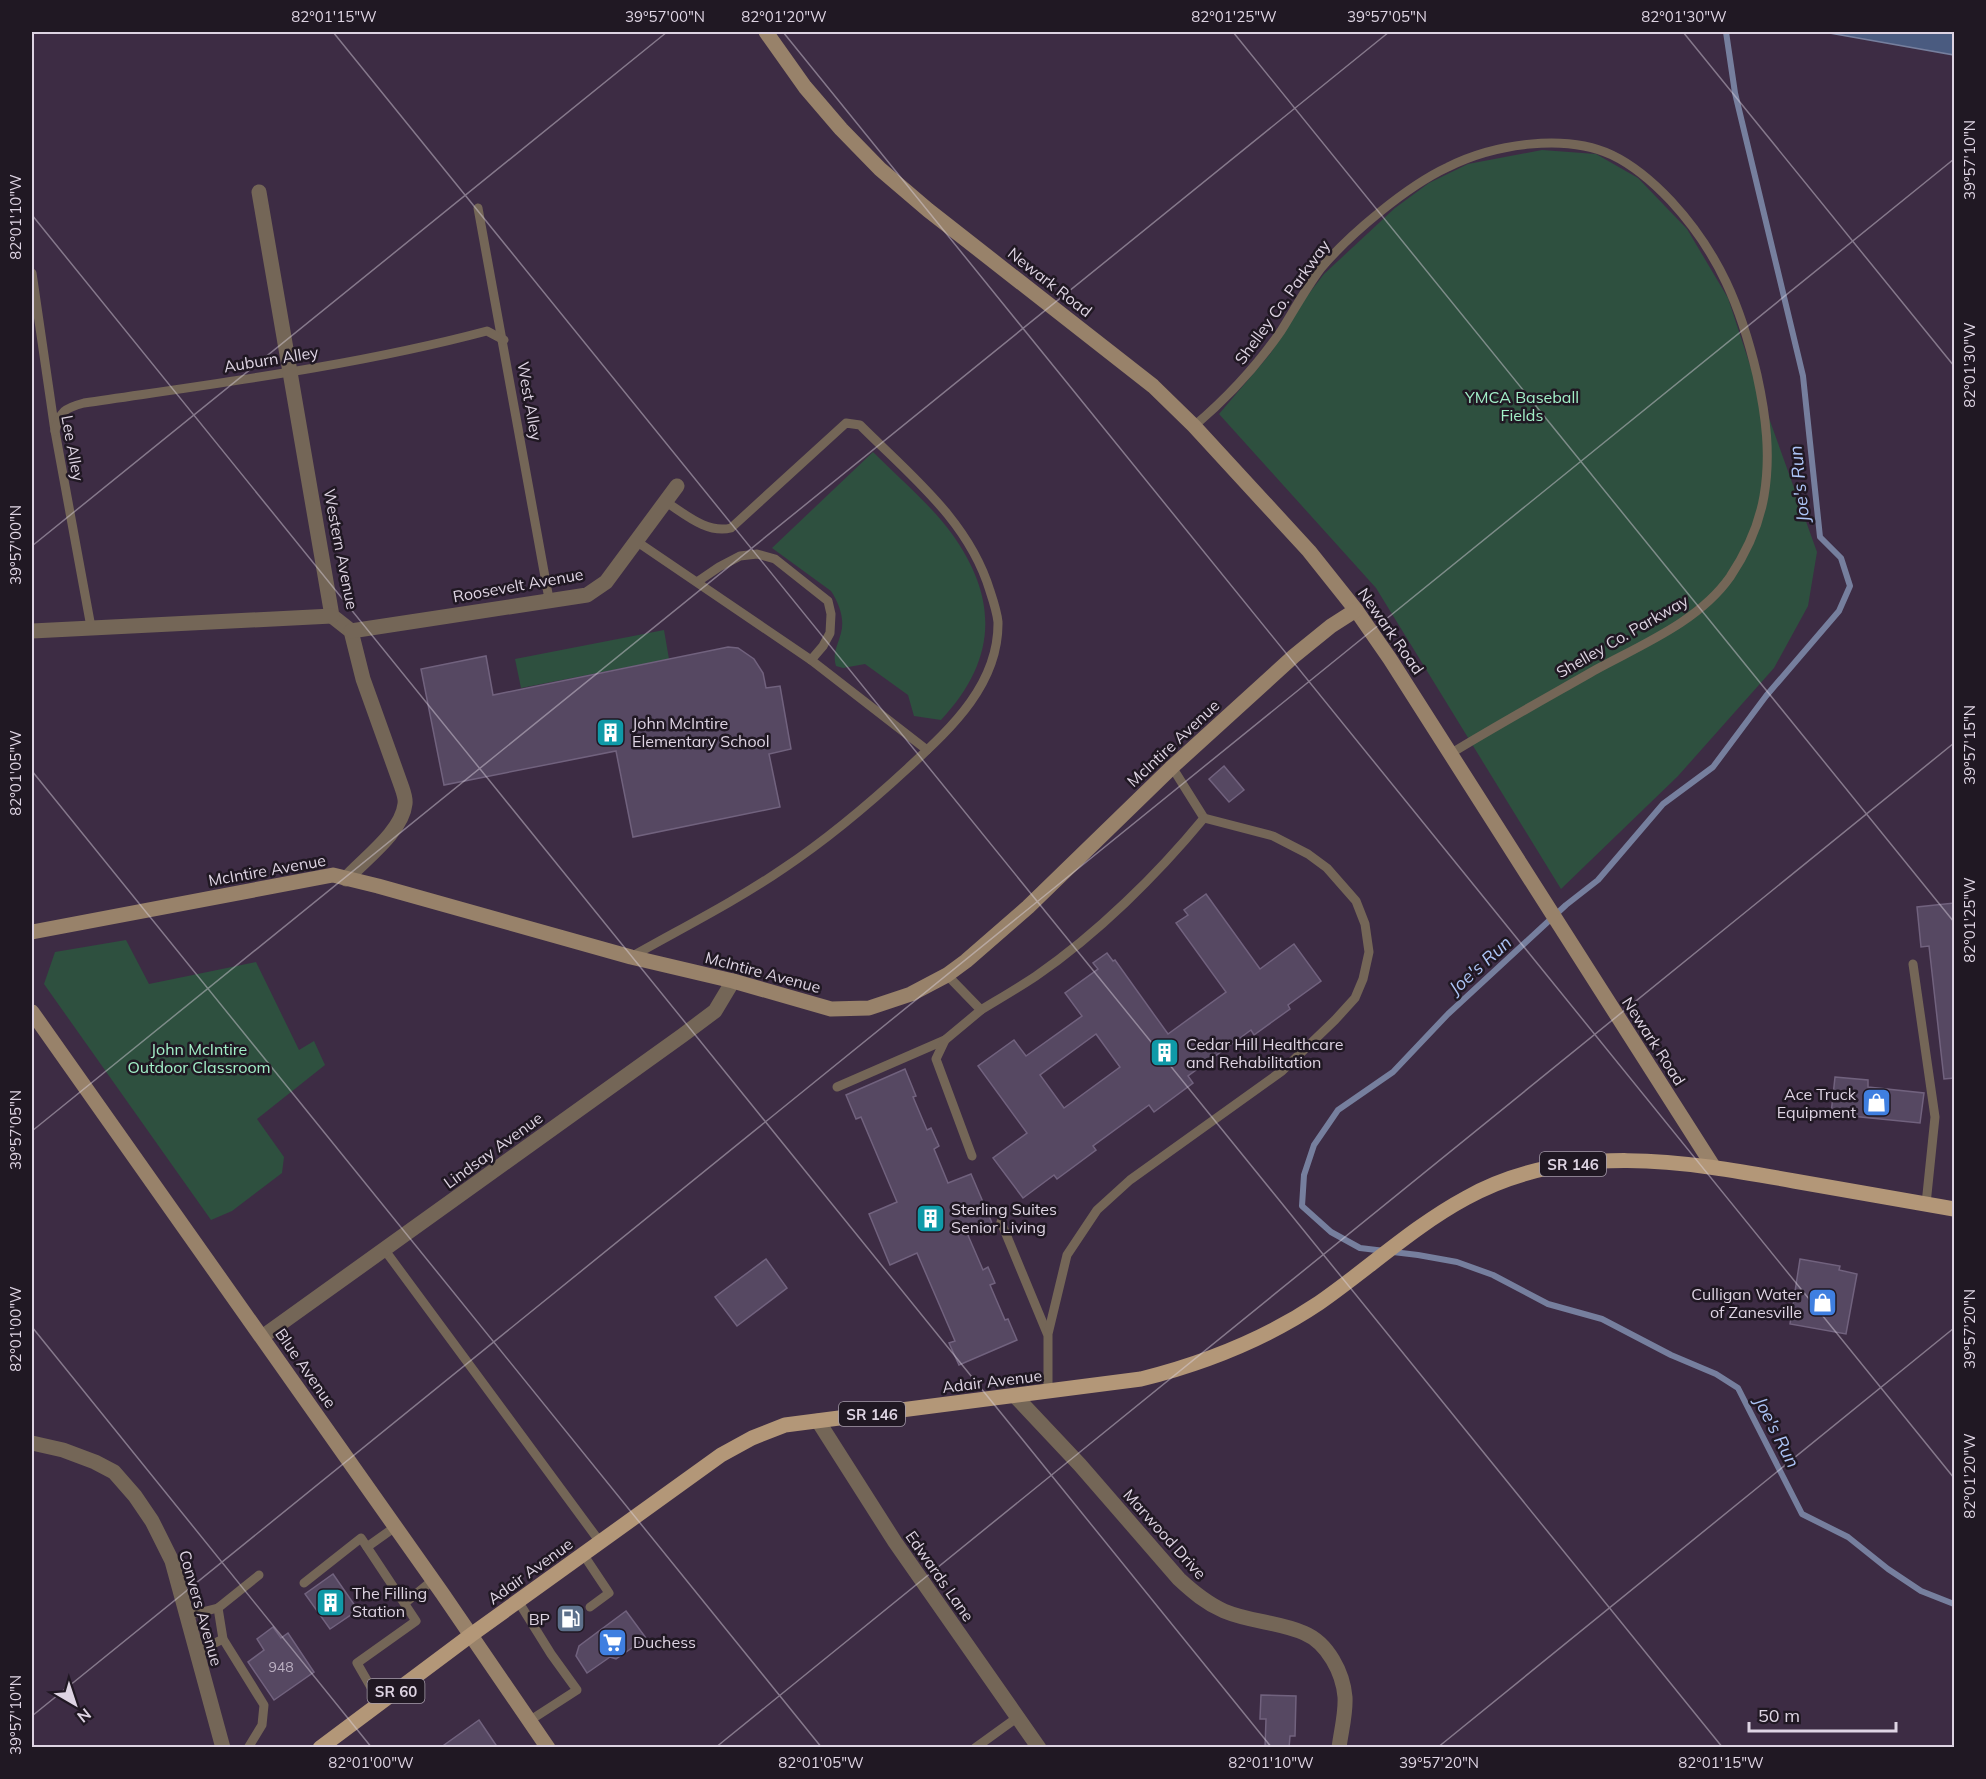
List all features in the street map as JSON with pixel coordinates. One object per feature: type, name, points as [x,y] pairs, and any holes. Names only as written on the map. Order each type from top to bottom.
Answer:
[{"type":"main road","name":"Adair Avenue","points":[[320,1748],[471,1635],[721,1455],[752,1438],[785,1425],[1141,1379],[1184,1368],[1241,1347],[1283,1326],[1443,1212],[1498,1183],[1546,1167],[1588,1162],[1666,1161],[1713,1166]]},
{"type":"main road","name":"SR 146","points":[[1713,1166],[1954,1209]]},
{"type":"street","name":"Newark Road","points":[[766,32],[805,87],[880,169],[928,210],[1153,386],[1194,426],[1309,551],[1356,610],[1390,659],[1713,1166]]},
{"type":"street","name":"Western Avenue","points":[[259,192],[332,616],[351,631],[363,679],[402,785],[405,802],[400,822],[346,879]]},
{"type":"street","name":"Roosevelt Avenue","points":[[351,631],[587,595],[606,582],[677,486]]},
{"type":"street","name":"McIntire Avenue","points":[[32,932],[333,875],[831,1009],[869,1008],[911,994],[947,975],[966,961],[1028,907],[1172,767],[1294,656],[1331,626],[1356,610]]},
{"type":"street","points":[[32,631],[332,616]]},
{"type":"street","name":"Lindsay Avenue","points":[[262,1337],[715,1011],[733,981]]},
{"type":"street","name":"Blue Avenue","points":[[32,1012],[471,1635],[548,1748]]},
{"type":"street","name":"Marwood Drive","points":[[1015,1396],[1073,1456],[1179,1579],[1195,1593],[1210,1604],[1227,1612],[1306,1634],[1320,1645],[1332,1659],[1340,1675],[1344,1694],[1345,1705],[1339,1748]]},
{"type":"street","name":"Edwards Lane","points":[[818,1421],[895,1542],[1039,1748]]},
{"type":"street","name":"Convers Avenue","points":[[32,1443],[63,1450],[114,1472],[135,1496],[152,1521],[172,1561],[195,1653],[223,1748]]},
{"type":"lane","name":"Shelley Co. Parkway","points":[[1194,426],[1216,408],[1254,368],[1320,269],[1345,243],[1426,178],[1472,156],[1514,146],[1545,144],[1580,146],[1609,154],[1641,173],[1684,216],[1706,244],[1731,291],[1743,323],[1765,412],[1768,461],[1764,496],[1756,528],[1730,576],[1708,603],[1677,625],[1497,725],[1450,754]]},
{"type":"lane","name":"West Alley","points":[[478,208],[504,340],[549,599]]},
{"type":"lane","name":"Lee Alley","points":[[32,273],[54,430],[91,627]]},
{"type":"lane","name":"Auburn Alley","points":[[54,430],[58,417],[67,407],[84,402],[290,372],[448,341],[487,331],[504,340]]},
{"type":"lane","points":[[631,957],[784,868],[841,827],[927,750],[961,715],[980,690],[990,666],[998,621],[984,573],[955,522],[860,425],[846,423],[731,528],[720,531],[708,527],[666,502]]},
{"type":"lane","points":[[636,541],[811,660],[927,750]]},
{"type":"lane","points":[[697,582],[740,555],[757,554],[775,559],[828,601],[831,614],[830,633],[811,660]]},
{"type":"lane","points":[[1048,1392],[1048,1334],[1067,1255],[1097,1210],[1130,1180],[1282,1071],[1355,998],[1363,979],[1369,952],[1365,924],[1356,901],[1327,868],[1308,854],[1273,836],[1204,818],[1172,767]]},
{"type":"lane","points":[[837,1087],[945,1040],[981,1010],[1036,975],[1134,895],[1204,818]]},
{"type":"lane","points":[[1913,964],[1935,1118],[1926,1204]]},
{"type":"lane","points":[[947,975],[981,1010]]},
{"type":"lane","points":[[945,1040],[936,1059],[972,1156]]},
{"type":"lane","points":[[1001,1222],[1048,1334]]},
{"type":"lane","points":[[384,1249],[600,1542]]},
{"type":"lane","points":[[367,1547],[395,1527]]},
{"type":"lane","points":[[304,1583],[361,1538],[416,1620],[357,1663],[381,1703]]},
{"type":"lane","points":[[584,1554],[609,1593],[590,1607]]},
{"type":"lane","points":[[186,1616],[218,1608],[259,1575]]},
{"type":"lane","points":[[405,1603],[433,1581]]},
{"type":"lane","points":[[518,1601],[577,1690],[530,1721]]},
{"type":"lane","points":[[218,1608],[223,1639],[264,1705],[262,1725],[248,1748]]},
{"type":"lane","points":[[195,1653],[223,1639]]},
{"type":"lane","points":[[975,1748],[1018,1718]]},
{"type":"green space","name":"YMCA Baseball Fields","points":[[1542,150],[1596,154],[1638,178],[1687,229],[1728,298],[1817,552],[1808,606],[1774,668],[1678,776],[1561,889],[1376,588],[1219,414],[1270,354],[1304,300],[1324,274],[1395,208],[1429,183],[1468,164]]},
{"type":"green space","points":[[873,452],[944,523],[968,559],[978,583],[984,607],[985,630],[981,653],[973,675],[959,698],[941,720],[914,716],[908,695],[865,664],[843,668],[836,666],[835,653],[842,622],[839,606],[834,596],[831,591],[772,548]]},
{"type":"green space","points":[[664,630],[669,659],[521,688],[515,659]]},
{"type":"green space","name":"John McIntire Outdoor Classroom","points":[[126,940],[149,984],[256,962],[299,1050],[314,1041],[325,1065],[257,1119],[284,1157],[282,1173],[232,1211],[211,1220],[44,984],[55,952]]},
{"type":"water","points":[[1824,32],[1954,32],[1954,55]]},
{"type":"building","name":"John McIntire Elementary School","points":[[728,647],[738,648],[754,659],[763,673],[766,688],[780,686],[791,749],[769,754],[780,807],[633,837],[616,751],[444,785],[421,669],[486,656],[493,695]]},
{"type":"building","points":[[1224,766],[1244,790],[1229,802],[1209,779]]},
{"type":"building","name":"Cedar Hill Healthcare and Rehabilitation","points":[[1206,894],[1260,969],[1294,944],[1321,981],[1288,1005],[1290,1009],[1254,1035],[1251,1030],[1188,1076],[1193,1083],[1154,1112],[1149,1105],[1093,1146],[1096,1150],[1057,1179],[1054,1175],[1023,1198],[993,1158],[1027,1133],[978,1066],[1014,1040],[1026,1056],[1082,1016],[1065,993],[1098,969],[1093,963],[1107,953],[1113,961],[1115,960],[1168,1034],[1226,992],[1176,923],[1188,915],[1184,910]],"holes":[[[1096,1034],[1120,1067],[1064,1108],[1040,1075]]]},
{"type":"building","points":[[1954,903],[1954,1078],[1944,1079],[1929,946],[1921,947],[1917,907]]},
{"type":"building","name":"Sterling Suites Senior Living","points":[[905,1069],[916,1096],[913,1097],[927,1130],[931,1128],[939,1146],[934,1149],[948,1183],[971,1174],[992,1223],[967,1233],[983,1270],[988,1267],[995,1283],[990,1285],[1005,1320],[1008,1319],[1017,1340],[959,1365],[949,1343],[955,1341],[917,1253],[890,1265],[869,1214],[897,1202],[861,1117],[856,1119],[846,1095]]},
{"type":"building","name":"Ace Truck Equipment","points":[[1835,1077],[1868,1080],[1868,1087],[1924,1093],[1920,1123],[1831,1114]]},
{"type":"building","points":[[766,1259],[787,1288],[737,1326],[715,1297]]},
{"type":"building","name":"Culligan Water of Zanesville","points":[[1800,1259],[1840,1266],[1839,1270],[1857,1274],[1846,1334],[1790,1324]]},
{"type":"building","name":"The Filling Station","points":[[333,1574],[358,1610],[330,1629],[305,1594]]},
{"type":"building","name":"Duchess","points":[[626,1611],[646,1638],[616,1659],[610,1657],[587,1673],[576,1656],[579,1646]]},
{"type":"building","points":[[273,1627],[281,1638],[288,1633],[314,1672],[274,1700],[248,1662],[264,1650],[257,1639]]},
{"type":"building","points":[[1261,1695],[1296,1696],[1295,1736],[1290,1736],[1289,1748],[1265,1748],[1266,1719],[1260,1719]]},
{"type":"building","points":[[479,1720],[498,1748],[440,1748]]},
{"type":"waterway","name":"Joe's Run","points":[[1726,32],[1735,93],[1803,376],[1820,537],[1841,558],[1850,586],[1839,611],[1766,696],[1713,767],[1663,804],[1598,880],[1566,905],[1448,1014],[1393,1072],[1338,1110],[1314,1145],[1304,1175],[1302,1206],[1331,1232],[1360,1248],[1457,1262],[1493,1275],[1548,1304],[1602,1319],[1671,1355],[1716,1374],[1738,1388],[1802,1514],[1848,1537],[1888,1569],[1921,1591],[1954,1604]]},
{"type":"place","name":"John McIntire Elementary School","points":[[611,732]]},
{"type":"place","name":"Cedar Hill Healthcare and Rehabilitation","points":[[1165,1053]]},
{"type":"place","name":"Ace Truck Equipment","points":[[1877,1103]]},
{"type":"place","name":"Sterling Suites Senior Living","points":[[930,1218]]},
{"type":"place","name":"Culligan Water of Zanesville","points":[[1823,1303]]},
{"type":"place","name":"The Filling Station","points":[[331,1602]]},
{"type":"place","name":"BP","points":[[571,1619]]},
{"type":"place","name":"Duchess","points":[[612,1642]]}]
